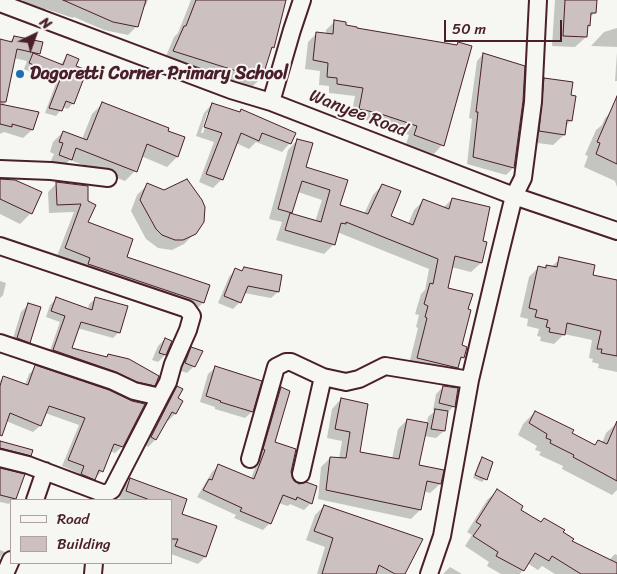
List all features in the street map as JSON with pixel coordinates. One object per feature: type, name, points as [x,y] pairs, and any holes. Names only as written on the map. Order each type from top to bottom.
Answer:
[{"type":"street","points":[[271,102],[302,0]]},
{"type":"street","points":[[429,574],[442,536],[470,380],[514,196],[523,178],[533,102],[538,0]]},
{"type":"street","name":"Wanyee Road","points":[[0,3],[231,90],[271,102],[514,196],[617,232]]},
{"type":"street","points":[[0,170],[51,171],[108,178]]},
{"type":"street","points":[[0,246],[187,309],[192,316],[168,382],[112,490],[105,497],[45,471],[0,458]]},
{"type":"street","points":[[0,343],[113,381],[134,390],[160,397]]},
{"type":"street","points":[[250,458],[276,367],[286,362],[291,362],[323,377],[351,382],[385,366],[470,380]]},
{"type":"street","points":[[301,474],[323,377]]},
{"type":"street","points":[[35,499],[45,471]]},
{"type":"street","points":[[5,574],[10,562]]},
{"type":"building","points":[[63,0],[146,0],[138,27],[113,22]]},
{"type":"building","points":[[196,0],[286,0],[274,48],[272,47],[262,79],[173,51],[184,26],[186,26]]},
{"type":"building","points":[[565,0],[597,0],[596,13],[591,13],[587,37],[563,36]]},
{"type":"building","points":[[334,20],[346,22],[346,25],[357,28],[457,45],[458,42],[472,46],[444,146],[414,135],[417,126],[378,113],[359,109],[363,88],[337,84],[337,78],[327,77],[328,63],[313,60],[316,32],[333,34]]},
{"type":"building","points":[[14,36],[43,42],[40,54],[17,49],[6,102],[0,102],[0,39],[12,42]]},
{"type":"building","points":[[33,53],[63,65],[67,54],[79,59],[76,66],[87,70],[74,104],[66,101],[62,111],[49,108],[61,77],[29,63]]},
{"type":"building","points":[[483,53],[525,66],[523,101],[514,168],[473,157]]},
{"type":"building","points":[[544,78],[573,82],[571,95],[576,96],[572,121],[567,120],[565,135],[539,131]]},
{"type":"building","points":[[617,96],[617,164],[596,154],[600,143],[597,142]]},
{"type":"building","points":[[102,102],[169,128],[168,131],[185,137],[178,157],[147,144],[137,172],[76,148],[72,160],[59,155],[63,143],[59,142],[63,131],[87,140]]},
{"type":"building","points":[[212,103],[240,112],[241,109],[296,133],[291,144],[262,133],[259,141],[241,133],[223,180],[206,174],[222,133],[204,127]]},
{"type":"building","points":[[0,104],[39,112],[33,130],[12,124],[12,127],[0,124]]},
{"type":"building","points":[[297,139],[313,143],[306,167],[348,180],[340,205],[368,214],[382,184],[401,191],[391,216],[413,225],[423,199],[449,209],[452,198],[490,207],[483,241],[487,242],[482,263],[455,256],[448,288],[473,294],[468,309],[471,310],[462,345],[467,347],[464,358],[461,357],[458,368],[417,358],[427,318],[425,317],[428,306],[424,304],[430,283],[433,284],[438,259],[346,222],[346,224],[341,223],[335,245],[285,230],[290,213],[321,222],[330,190],[302,181],[292,213],[278,209]]},
{"type":"building","points":[[0,179],[15,180],[42,192],[32,214],[0,199]]},
{"type":"building","points":[[187,179],[205,207],[204,222],[196,234],[183,240],[175,240],[162,235],[156,229],[140,200],[147,183],[164,190]]},
{"type":"building","points":[[56,182],[88,186],[88,201],[96,205],[88,222],[133,239],[127,257],[210,285],[204,303],[88,264],[90,258],[65,248],[81,204],[57,205]]},
{"type":"building","points":[[559,257],[595,265],[593,275],[617,280],[617,356],[601,353],[602,349],[597,349],[601,331],[567,323],[565,335],[549,332],[550,328],[546,327],[548,320],[535,317],[537,310],[529,308],[538,266],[546,268],[546,265],[557,267]]},
{"type":"building","points":[[244,267],[282,275],[279,292],[248,286],[241,303],[224,296],[235,268],[242,271]]},
{"type":"building","points":[[56,297],[92,310],[95,297],[128,306],[120,333],[81,322],[72,348],[107,357],[108,354],[129,359],[159,376],[155,386],[137,382],[116,372],[53,350],[65,316],[51,311]]},
{"type":"building","points":[[28,303],[41,307],[30,343],[17,338]]},
{"type":"building","points":[[165,338],[172,341],[166,355],[159,353]]},
{"type":"building","points":[[191,347],[203,351],[195,367],[185,363]]},
{"type":"building","points":[[35,365],[109,390],[132,401],[145,404],[123,447],[114,444],[103,472],[99,470],[95,480],[81,474],[84,466],[68,460],[85,418],[49,406],[41,426],[10,413],[2,436],[0,435],[0,386],[3,376],[28,385]]},
{"type":"building","points":[[215,366],[262,381],[253,412],[206,396]]},
{"type":"building","points":[[177,386],[183,389],[178,398],[183,401],[176,414],[172,412],[156,440],[151,437]]},
{"type":"building","points":[[443,386],[458,388],[455,407],[439,403]]},
{"type":"building","points":[[281,387],[290,391],[275,442],[296,449],[291,472],[294,481],[299,484],[306,482],[317,486],[312,504],[297,497],[296,500],[283,495],[271,524],[240,511],[242,508],[203,490],[209,479],[212,480],[218,464],[254,479],[265,450],[263,449]]},
{"type":"building","points":[[341,398],[368,404],[360,452],[399,459],[407,419],[428,423],[419,465],[444,470],[441,484],[427,481],[421,510],[326,490],[330,457],[346,458],[350,432],[335,429]]},
{"type":"building","points":[[435,409],[448,411],[445,431],[431,429]]},
{"type":"building","points":[[535,411],[574,430],[572,433],[595,445],[598,440],[607,444],[617,421],[617,481],[550,443],[551,440],[546,438],[547,434],[529,423]]},
{"type":"building","points":[[0,441],[33,450],[31,456],[0,448]]},
{"type":"building","points":[[482,457],[493,462],[487,480],[475,475]]},
{"type":"building","points":[[0,468],[25,474],[16,499],[0,495]]},
{"type":"building","points":[[130,478],[187,499],[182,514],[217,526],[206,557],[175,546],[178,539],[172,539],[172,499],[147,499],[126,491]]},
{"type":"building","points":[[497,489],[523,506],[521,510],[541,522],[544,518],[565,530],[563,532],[574,539],[572,541],[617,563],[617,574],[581,574],[552,556],[549,561],[535,553],[524,571],[496,556],[498,552],[473,536],[481,525],[476,522]]},
{"type":"building","points":[[324,505],[423,539],[405,574],[395,574],[379,565],[376,574],[322,574],[333,538],[314,531]]},
{"type":"place","name":"Dagoretti Corner Primary School","points":[[20,74]]}]
